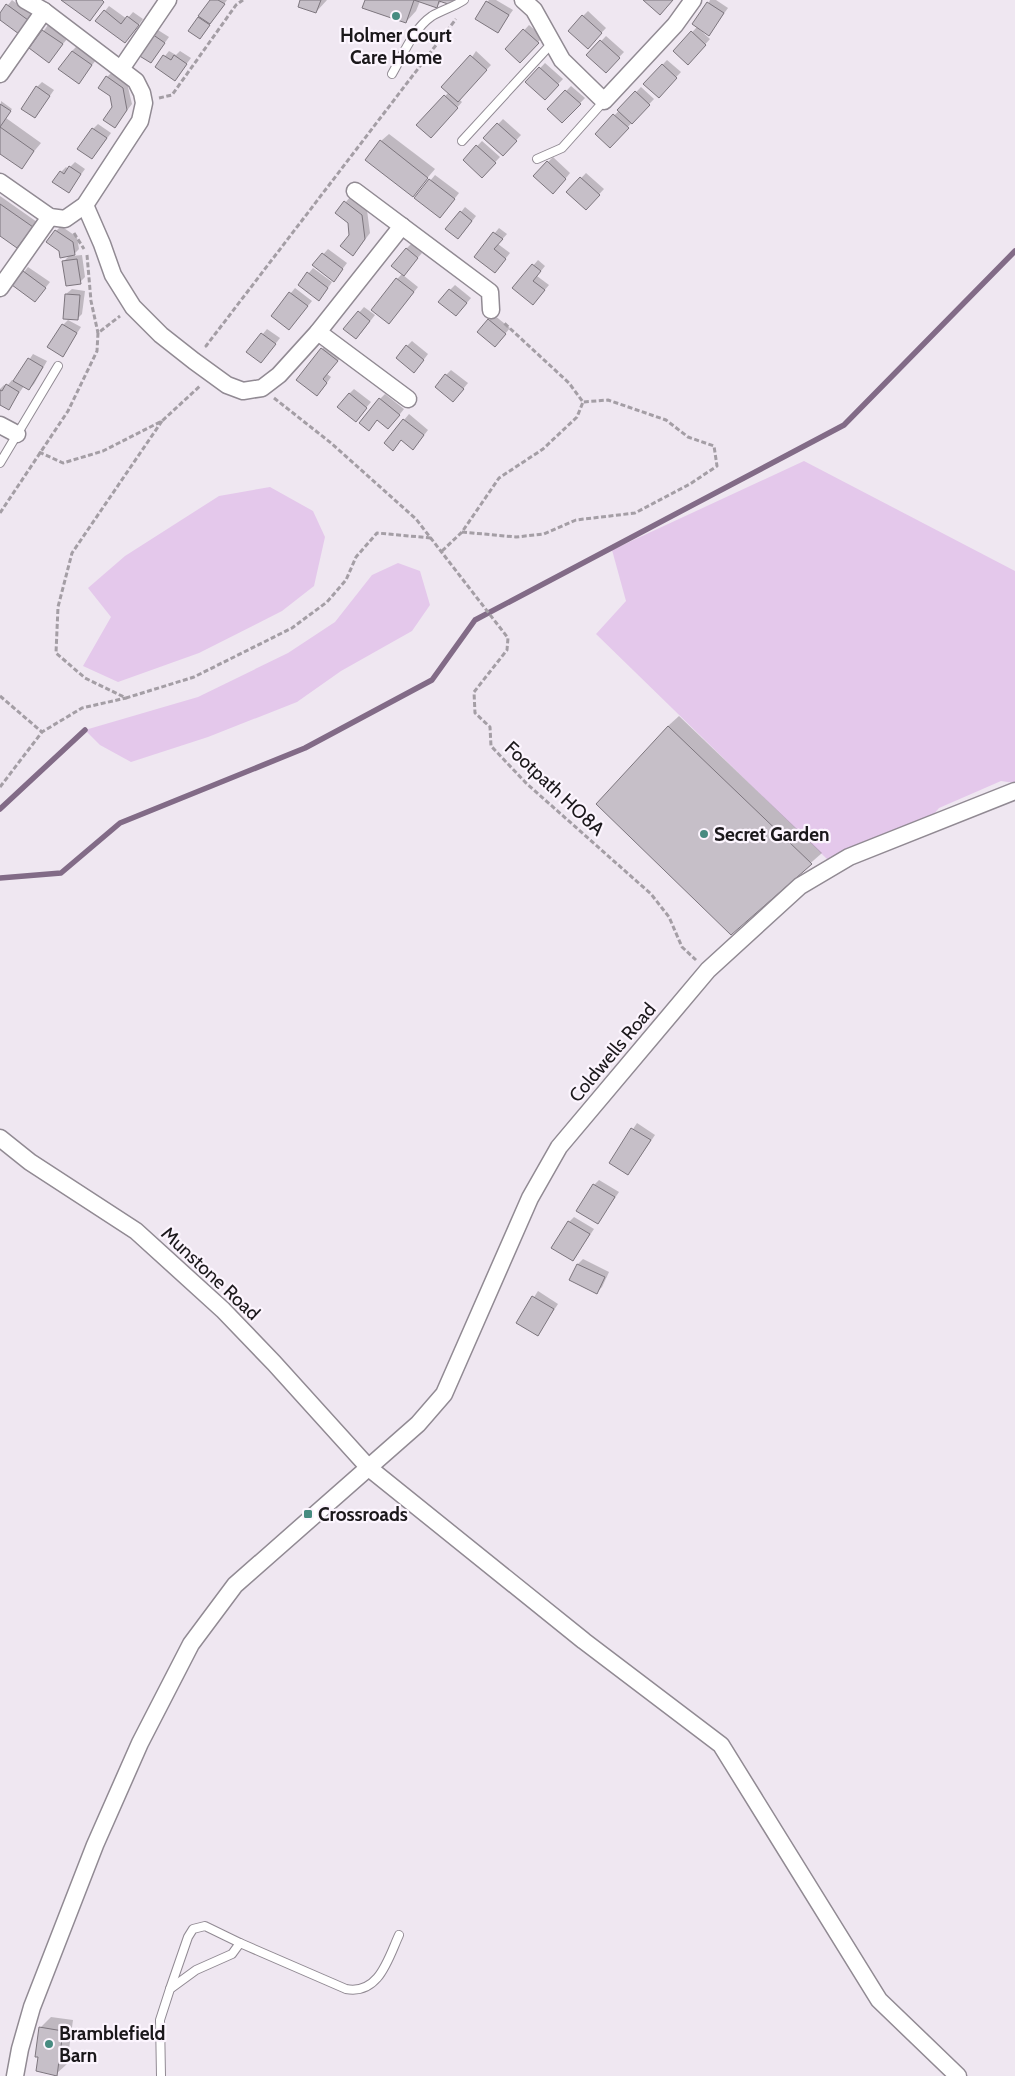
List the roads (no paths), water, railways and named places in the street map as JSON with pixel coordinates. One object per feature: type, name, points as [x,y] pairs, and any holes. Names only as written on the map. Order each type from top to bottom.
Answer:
[{"type":"street","points":[[0,288],[58,218],[85,205],[140,121],[144,103],[142,93],[136,81],[44,11],[25,0]]},
{"type":"street","points":[[121,69],[168,0]]},
{"type":"street","points":[[523,0],[534,10],[562,60],[604,100],[675,24],[692,0]]},
{"type":"street","points":[[0,74],[44,11]]},
{"type":"street","points":[[0,182],[58,218]]},
{"type":"street","points":[[355,191],[490,292],[491,310]]},
{"type":"street","points":[[85,205],[113,275],[133,307],[160,335],[227,385],[243,391],[262,388],[279,375],[318,332],[402,226]]},
{"type":"street","points":[[318,332],[408,399]]},
{"type":"street","points":[[0,425],[17,434]]},
{"type":"street","name":"Coldwells Road","points":[[16,2076],[20,2049],[32,2007],[95,1845],[140,1743],[192,1644],[235,1585],[418,1424],[444,1394],[530,1198],[558,1147],[708,970],[800,886],[849,857],[1015,791]]},
{"type":"street","name":"Munstone Road","points":[[0,1138],[30,1162],[136,1231],[223,1310],[369,1468],[584,1641],[721,1745],[879,2000],[958,2076]]},
{"type":"lane","points":[[392,74],[417,30],[432,16],[464,0]]},
{"type":"lane","points":[[462,141],[553,42]]},
{"type":"lane","points":[[537,159],[562,148],[604,100]]},
{"type":"lane","points":[[0,463],[58,366]]},
{"type":"lane","points":[[160,2076],[160,2020],[188,1937],[193,1930],[206,1926],[240,1943],[346,1989],[357,1991],[372,1984],[381,1975],[399,1935]]},
{"type":"lane","points":[[170,1989],[196,1970],[232,1954],[240,1943]]},
{"type":"waterway","points":[[0,878],[61,873],[120,823],[305,748],[432,680],[475,620],[844,425],[1015,251]]},
{"type":"waterway","points":[[0,809],[85,730]]},
{"type":"place","name":"Holmer Court Care Home","points":[[396,16]]},
{"type":"place","name":"Secret Garden","points":[[704,834]]},
{"type":"place","name":"Crossroads","points":[[308,1514]]},
{"type":"place","name":"Bramblefield Barn","points":[[49,2044]]}]
